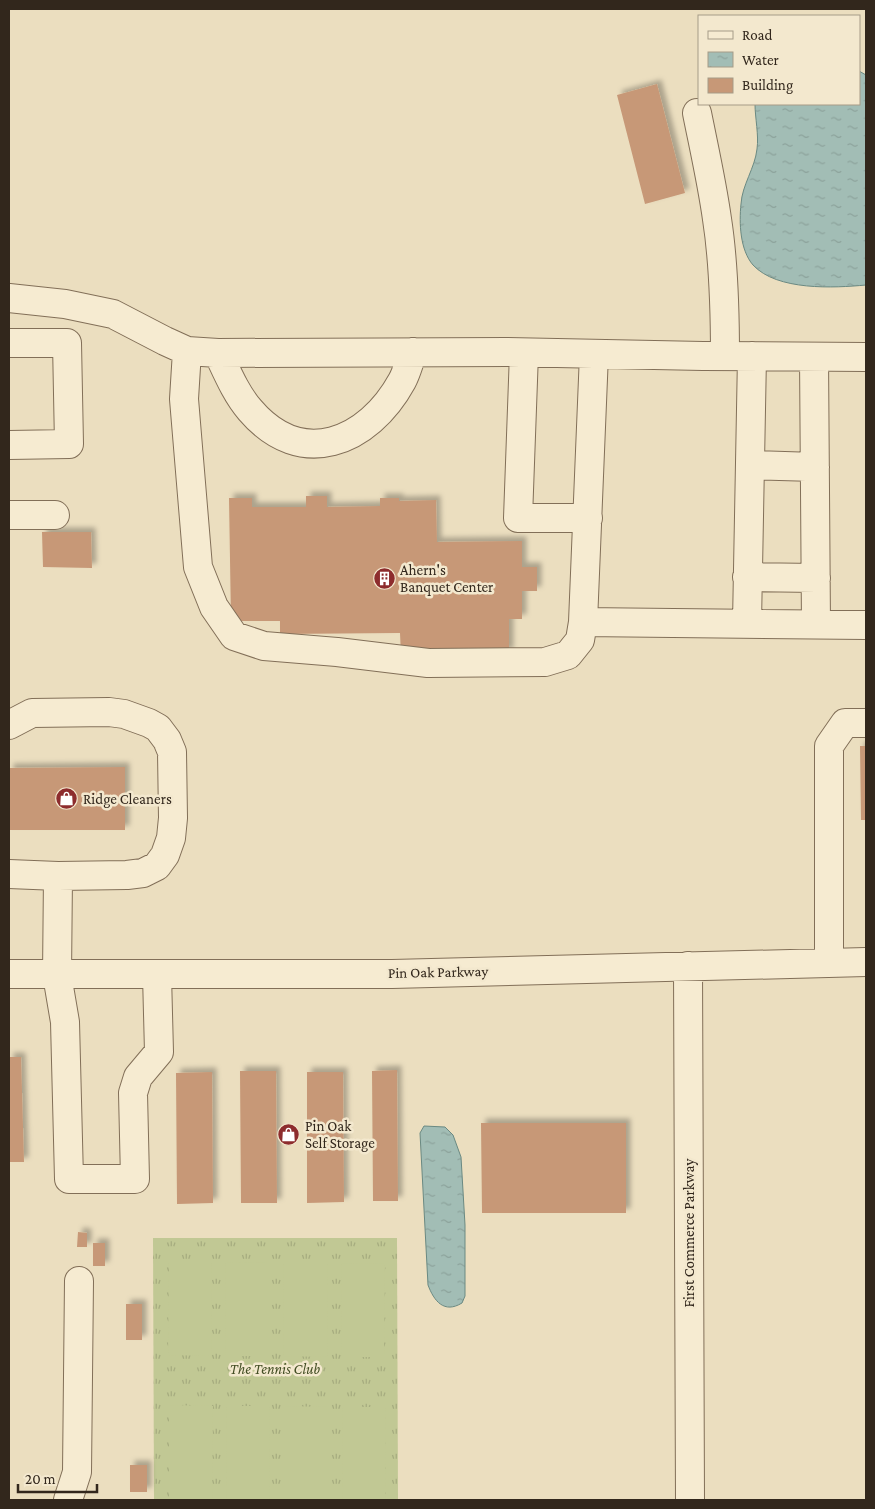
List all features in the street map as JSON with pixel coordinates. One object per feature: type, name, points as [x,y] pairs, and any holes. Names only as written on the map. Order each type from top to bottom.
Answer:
[{"type":"street","points":[[697,113],[718,221],[725,296],[739,356],[750,465],[747,623]]},
{"type":"street","points":[[9,298],[65,304],[113,314],[187,351],[218,353],[524,352],[866,357]]},
{"type":"street","points":[[9,343],[67,343],[69,444],[9,444]]},
{"type":"street","points":[[187,351],[184,399],[198,567],[214,607],[234,636],[264,646],[337,652],[428,663],[546,662],[568,655],[580,640],[584,622],[594,354]]},
{"type":"street","points":[[218,353],[234,386],[250,410],[271,429],[290,440],[305,444],[322,444],[340,440],[357,432],[373,418],[402,381],[413,352]]},
{"type":"street","points":[[524,352],[518,518],[588,518]]},
{"type":"street","points":[[814,357],[816,624]]},
{"type":"street","points":[[750,465],[815,467]]},
{"type":"street","points":[[9,515],[55,515]]},
{"type":"street","points":[[748,576],[816,578]]},
{"type":"street","points":[[584,622],[866,625]]},
{"type":"street","points":[[9,725],[32,713],[108,712],[124,714],[149,722],[158,728],[167,740],[172,752],[173,818],[171,838],[165,855],[157,866],[144,873],[58,876],[9,874]]},
{"type":"street","points":[[829,962],[830,746],[845,723],[866,722]]},
{"type":"street","points":[[58,876],[57,975],[65,1022],[69,1179],[135,1180],[133,1093],[138,1078],[159,1052],[157,975]]},
{"type":"street","name":"Pin Oak Parkway","points":[[9,974],[392,974],[866,962]]},
{"type":"street","name":"First Commerce Parkway","points":[[688,966],[690,1500]]},
{"type":"street","points":[[68,1500],[77,1472],[80,1281]]},
{"type":"green space","name":"The Tennis Club","points":[[153,1238],[397,1238],[398,1500],[154,1500]]},
{"type":"green space","points":[[169,1262],[212,1262],[211,1356],[168,1355]]},
{"type":"green space","points":[[226,1262],[269,1263],[269,1356],[225,1356]]},
{"type":"green space","points":[[284,1263],[328,1263],[327,1357],[283,1356]]},
{"type":"green space","points":[[342,1263],[385,1264],[384,1357],[341,1357]]},
{"type":"green space","points":[[169,1405],[213,1406],[212,1499],[169,1499]]},
{"type":"green space","points":[[227,1406],[270,1406],[269,1500],[226,1499]]},
{"type":"green space","points":[[285,1406],[328,1407],[328,1500],[285,1500]]},
{"type":"green space","points":[[343,1407],[386,1407],[385,1500],[342,1500]]},
{"type":"water","points":[[860,72],[866,75],[866,285],[823,287],[791,284],[776,280],[753,265],[745,252],[741,236],[740,211],[746,183],[756,156],[758,138],[755,105],[860,105]]},
{"type":"water","points":[[424,1126],[445,1127],[453,1135],[461,1157],[465,1225],[465,1296],[462,1303],[450,1307],[437,1301],[428,1285],[420,1133]]},
{"type":"building","points":[[657,84],[685,193],[645,204],[617,95]]},
{"type":"building","name":"Ahern's Banquet Center","points":[[306,496],[327,496],[327,507],[380,506],[380,498],[399,498],[399,501],[436,500],[437,542],[522,541],[522,567],[537,567],[537,591],[522,591],[522,619],[509,619],[509,653],[401,655],[400,633],[280,634],[280,621],[231,621],[229,498],[252,498],[252,507],[306,507]]},
{"type":"building","points":[[42,532],[91,532],[92,568],[43,567]]},
{"type":"building","points":[[860,746],[866,746],[866,820],[861,820]]},
{"type":"building","name":"Ridge Cleaners","points":[[125,767],[125,830],[9,830],[9,768]]},
{"type":"building","points":[[9,1057],[21,1057],[24,1162],[9,1162]]},
{"type":"building","points":[[397,1070],[398,1201],[373,1201],[372,1071]]},
{"type":"building","points":[[240,1071],[276,1071],[277,1203],[241,1203]]},
{"type":"building","points":[[212,1072],[213,1203],[177,1204],[176,1073]]},
{"type":"building","points":[[307,1072],[343,1072],[344,1202],[307,1203]]},
{"type":"building","points":[[481,1123],[626,1123],[626,1213],[482,1213]]},
{"type":"building","points":[[78,1232],[87,1233],[87,1247],[77,1247]]},
{"type":"building","points":[[93,1243],[105,1243],[105,1266],[93,1266]]},
{"type":"building","points":[[126,1304],[142,1304],[142,1340],[126,1340]]},
{"type":"building","points":[[130,1465],[147,1465],[147,1492],[130,1492]]},
{"type":"place","name":"Ahern's Banquet Center","points":[[384,579]]},
{"type":"place","name":"Ridge Cleaners","points":[[67,799]]},
{"type":"place","name":"Pin Oak Self Storage","points":[[289,1135]]}]
